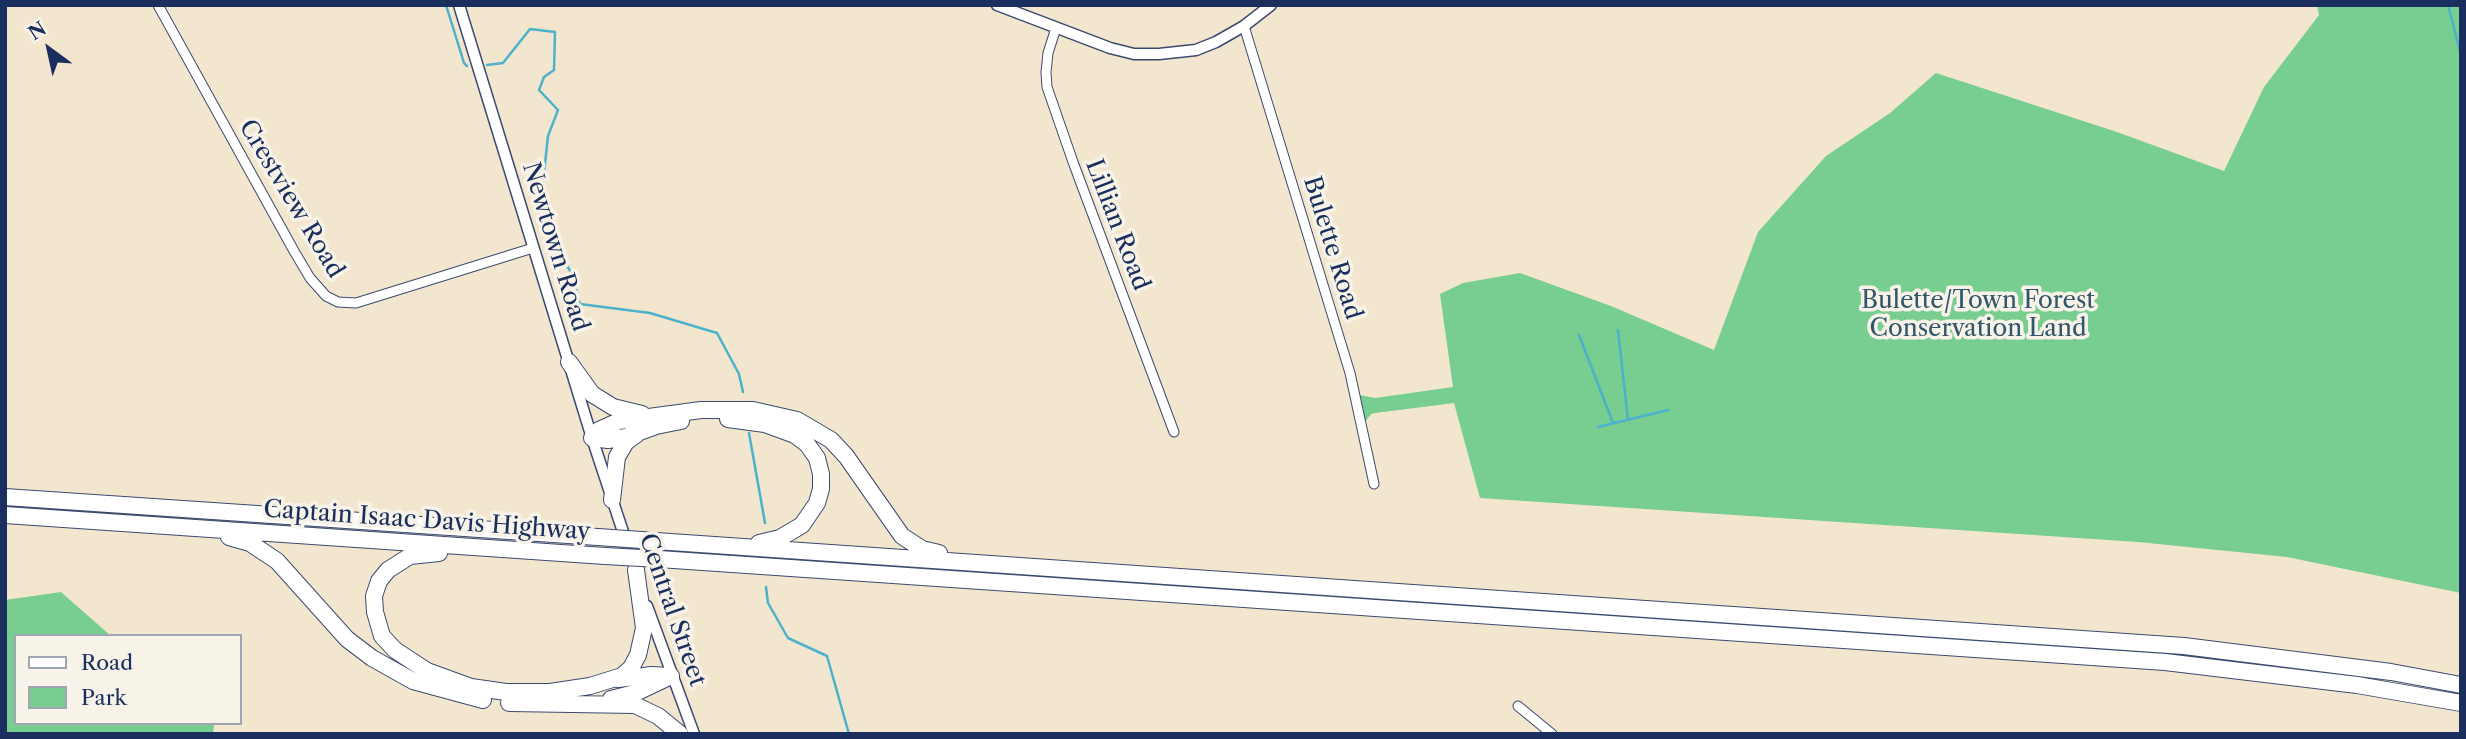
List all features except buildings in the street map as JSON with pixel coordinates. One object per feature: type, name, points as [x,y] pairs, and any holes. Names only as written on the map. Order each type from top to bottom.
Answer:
[{"type":"highway","points":[[569,362],[592,394],[604,402],[637,414],[655,415]]},
{"type":"highway","points":[[592,438],[599,430],[620,421],[701,410],[753,410],[797,420],[831,440],[846,456],[902,536],[922,549],[971,563],[2185,646],[2368,668],[2461,685]]},
{"type":"highway","points":[[592,438],[608,440],[680,421],[730,419],[780,428],[807,444],[817,458],[821,474],[821,489],[811,514],[793,532],[773,540],[740,547]]},
{"type":"highway","points":[[612,500],[617,457],[626,442],[638,433]]},
{"type":"highway","name":"Captain Isaac Davis Highway","points":[[5,497],[971,563]]},
{"type":"highway","name":"Captain Isaac Davis Highway","points":[[5,515],[2165,662],[2345,683],[2461,703]]},
{"type":"highway","points":[[168,526],[231,537],[263,550],[277,561],[347,639],[372,658],[413,681],[484,700],[534,704],[635,705],[658,716],[680,734]]},
{"type":"highway","points":[[533,551],[427,553],[400,561],[379,581],[374,596],[375,612],[382,636],[394,650],[427,671],[471,687],[506,692],[566,691],[610,681],[652,675],[671,676]]},
{"type":"highway","points":[[610,681],[631,668],[642,643],[644,628],[636,570]]},
{"type":"highway","points":[[592,703],[635,693],[671,676]]},
{"type":"street","name":"Crestview Road","points":[[158,5],[294,251],[318,290],[327,296],[338,302],[356,303],[533,248]]},
{"type":"street","name":"Newtown Road","points":[[459,5],[612,500]]},
{"type":"street","points":[[998,5],[1110,48],[1134,54],[1196,50],[1244,26],[1271,5]]},
{"type":"street","name":"Bulette Road","points":[[1244,26],[1350,373],[1374,484]]},
{"type":"street","name":"Lillian Road","points":[[1056,28],[1048,53],[1047,87],[1174,432]]},
{"type":"street","name":"Central Street","points":[[612,500],[671,676],[694,734]]},
{"type":"street","points":[[1518,706],[1552,734]]},
{"type":"green space","name":"Bulette/Town Forest Conservation Land","points":[[2317,5],[2461,5],[2461,593],[2287,557],[2138,542],[1480,498],[1454,403],[1375,413],[1365,422],[1360,395],[1375,398],[1453,387],[1440,294],[1463,283],[1520,273],[1611,306],[1714,350],[1758,232],[1826,156],[1890,113],[1936,73],[2117,132],[2224,171],[2264,87],[2319,15]]},
{"type":"green space","points":[[61,592],[109,634],[14,634],[14,725],[213,725],[213,734],[5,734],[5,600]]},
{"type":"waterway","points":[[446,5],[467,66]]},
{"type":"waterway","points":[[2448,5],[2461,55]]},
{"type":"waterway","points":[[487,65],[503,63],[530,29],[555,32],[554,70],[544,77],[539,90],[558,110],[548,136],[539,219],[572,274],[580,304],[650,313],[717,333],[739,374],[743,392]]},
{"type":"waterway","points":[[1618,330],[1628,420]]},
{"type":"waterway","points":[[1579,335],[1613,423]]},
{"type":"waterway","points":[[1598,427],[1668,410]]},
{"type":"waterway","points":[[749,433],[765,523]]},
{"type":"waterway","points":[[766,587],[768,603],[788,638],[827,656],[849,734]]}]
